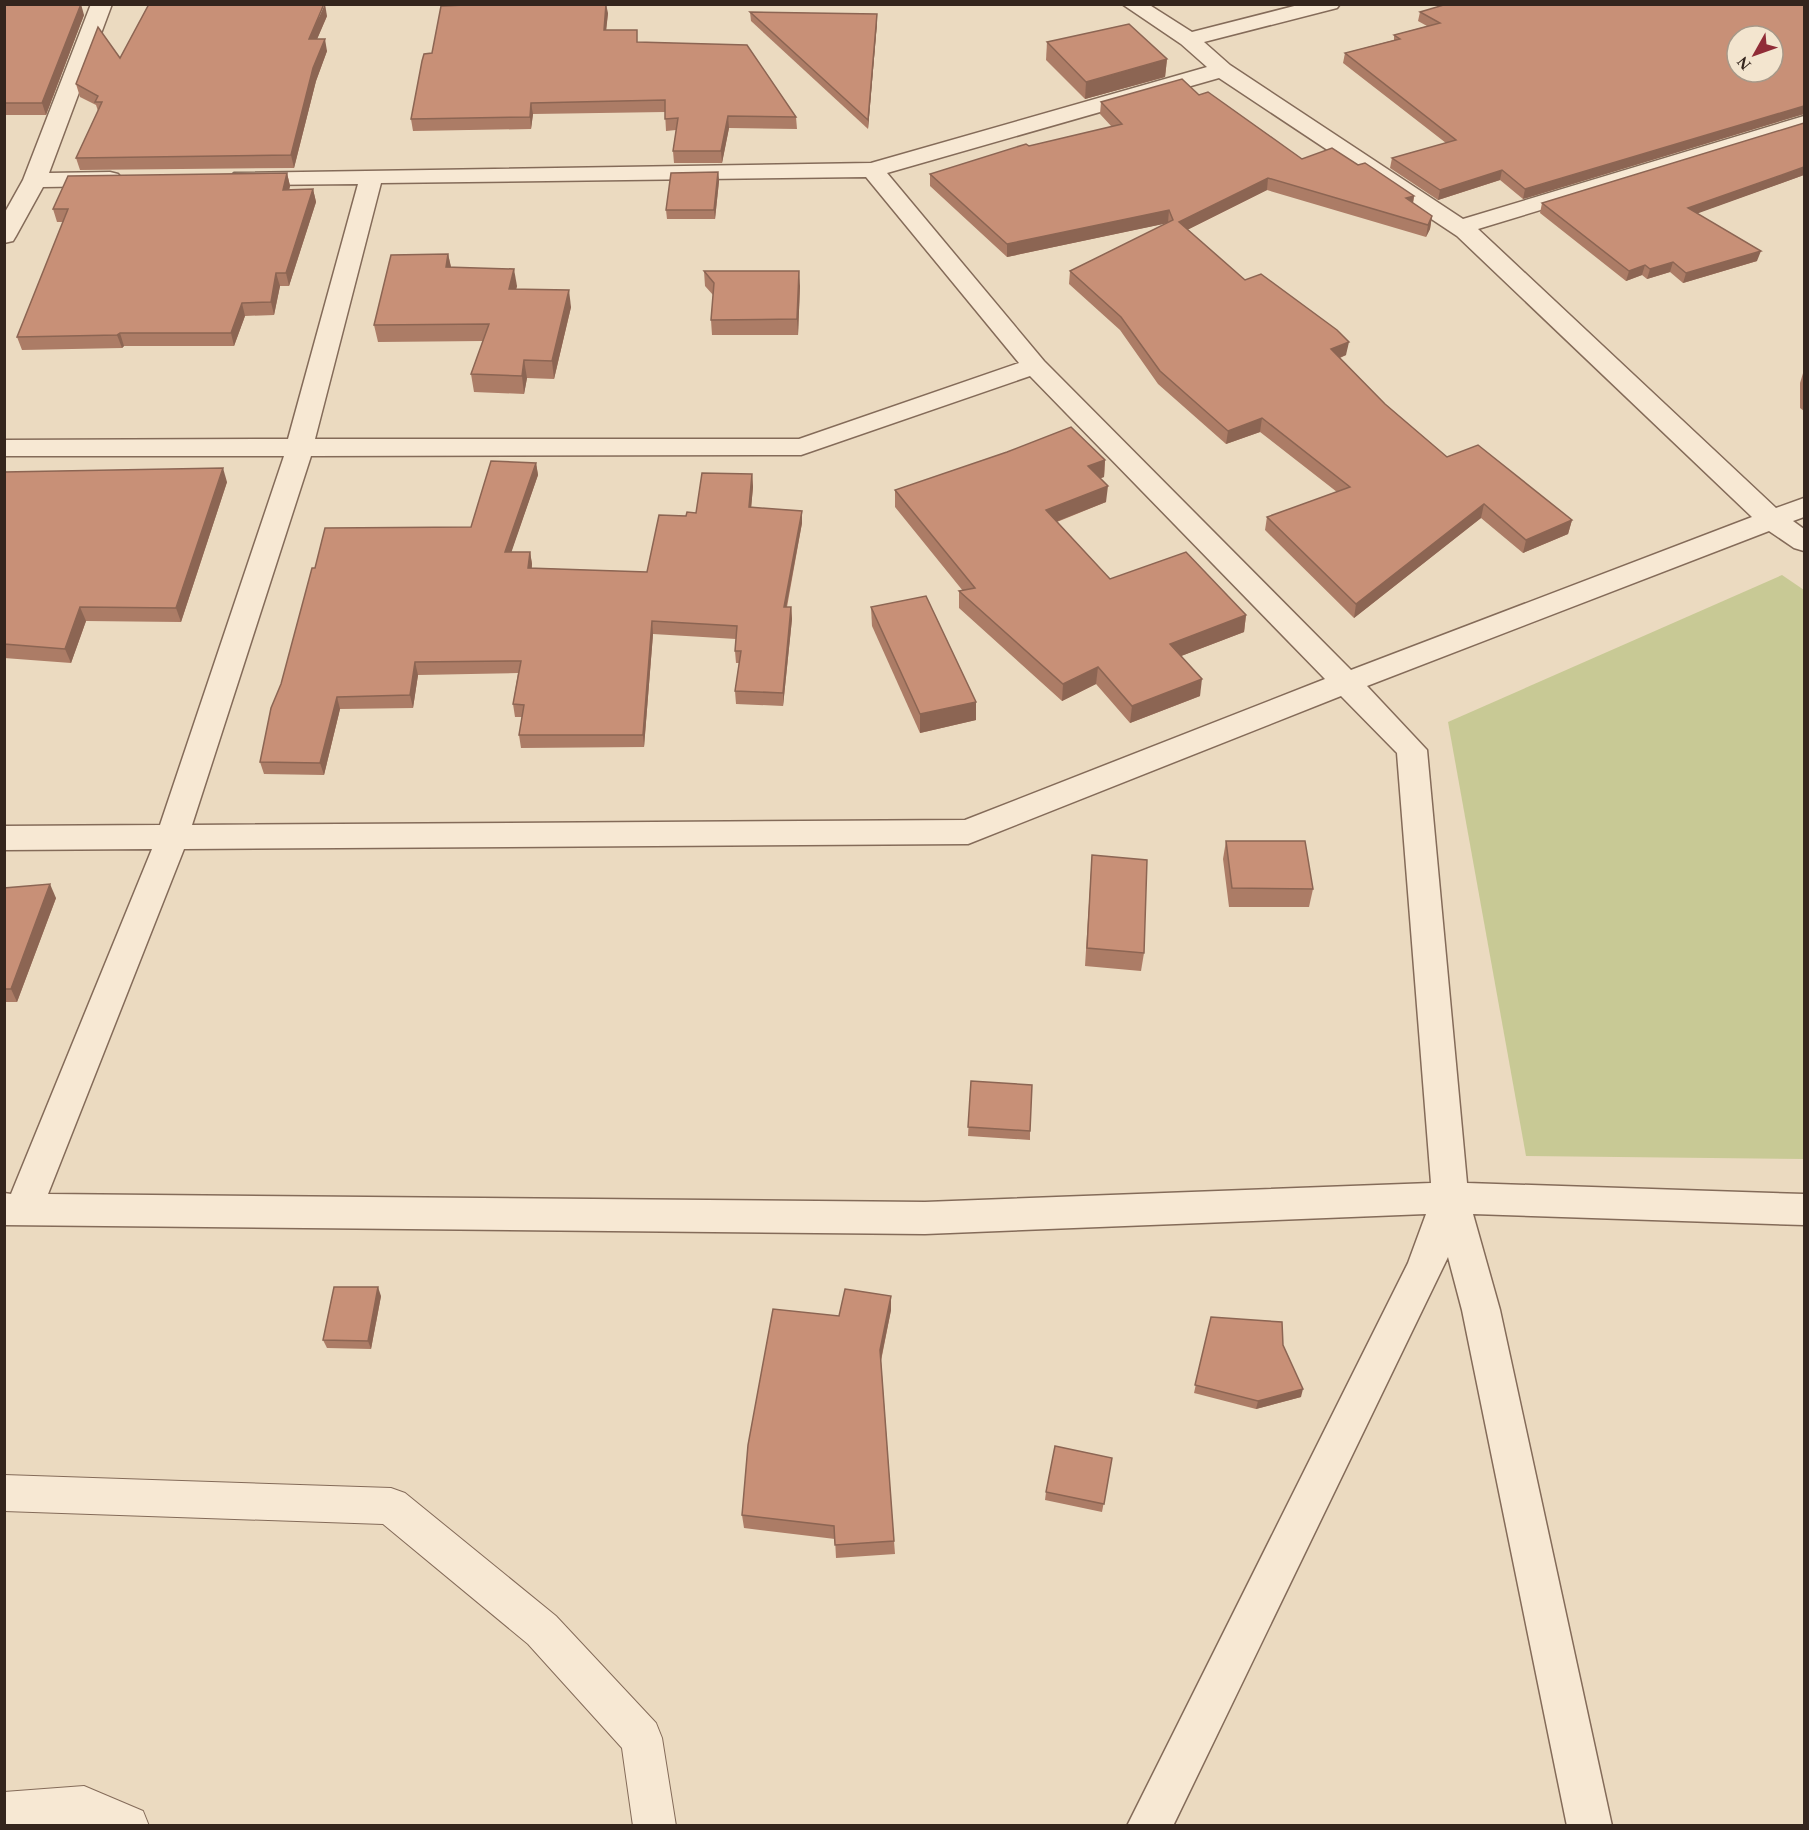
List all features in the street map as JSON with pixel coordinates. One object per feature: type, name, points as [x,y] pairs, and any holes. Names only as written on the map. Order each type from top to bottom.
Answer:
[{"type":"street","points":[[4,236],[35,180],[102,4]]},
{"type":"street","points":[[1132,4],[1189,39],[1222,70],[1461,227],[1771,519],[1804,542]]},
{"type":"street","points":[[1189,39],[1330,4]]},
{"type":"street","points":[[215,178],[371,178],[872,170],[1222,70]]},
{"type":"street","points":[[1461,227],[1804,123]]},
{"type":"street","points":[[872,170],[1035,366],[1412,750],[1450,1198],[1480,1310],[1590,1826]]},
{"type":"street","points":[[371,178],[299,450],[172,838],[14,1209],[925,1218],[1450,1198],[1804,1209]]},
{"type":"street","points":[[35,180],[131,179]]},
{"type":"street","points":[[4,448],[299,450],[801,447],[1035,366]]},
{"type":"street","points":[[4,837],[172,838],[968,832],[1345,683],[1804,507]]},
{"type":"street","points":[[1149,1826],[1426,1265],[1450,1198]]},
{"type":"lane","points":[[4,1493],[391,1506],[542,1630],[641,1738],[655,1826]]},
{"type":"lane","points":[[4,1813],[84,1807],[128,1826]]},
{"type":"green space","points":[[1782,575],[1804,590],[1804,1159],[1526,1156],[1448,722]]},
{"type":"building","points":[[4,4],[81,4],[42,103],[4,103]]},
{"type":"building","points":[[149,4],[324,4],[309,39],[325,39],[313,68],[291,155],[76,158],[102,102],[95,102],[98,96],[76,84],[98,27],[120,58]]},
{"type":"building","points":[[606,4],[604,30],[637,30],[637,42],[747,45],[796,117],[728,116],[721,151],[673,151],[678,118],[665,119],[665,100],[531,103],[530,117],[411,119],[422,61],[424,54],[432,53],[441,6]]},
{"type":"building","points":[[1447,4],[1804,4],[1804,106],[1525,189],[1502,170],[1440,190],[1392,158],[1456,140],[1345,53],[1400,39],[1394,35],[1440,23],[1420,12]]},
{"type":"building","points":[[750,12],[877,14],[868,120]]},
{"type":"building","points":[[1129,24],[1167,59],[1086,82],[1047,42]]},
{"type":"building","points":[[1182,79],[1199,95],[1208,92],[1302,159],[1332,148],[1358,165],[1365,163],[1414,196],[1406,198],[1432,216],[1428,225],[1268,178],[1179,222],[1245,280],[1261,274],[1337,330],[1349,342],[1331,349],[1385,404],[1447,457],[1478,445],[1572,520],[1526,540],[1484,504],[1356,604],[1267,517],[1350,487],[1262,418],[1228,431],[1160,371],[1121,317],[1070,271],[1173,220],[1169,210],[1007,244],[930,174],[1026,144],[1029,146],[1122,124],[1101,102]]},
{"type":"building","points":[[1804,123],[1804,167],[1688,208],[1761,251],[1686,273],[1673,262],[1650,269],[1645,265],[1629,271],[1542,203]]},
{"type":"building","points":[[718,172],[714,210],[666,210],[671,173]]},
{"type":"building","points":[[287,173],[283,190],[313,189],[286,273],[276,273],[271,302],[242,303],[231,333],[120,333],[117,335],[17,337],[68,209],[53,209],[68,176]]},
{"type":"building","points":[[448,254],[446,267],[514,269],[509,289],[569,290],[552,361],[524,360],[522,376],[471,374],[489,324],[374,325],[391,255]]},
{"type":"building","points":[[704,271],[799,271],[797,319],[711,320],[714,283]]},
{"type":"building","points":[[1071,427],[1105,460],[1088,466],[1108,486],[1046,510],[1110,579],[1186,552],[1246,615],[1170,644],[1202,679],[1132,706],[1098,667],[1063,684],[959,591],[975,588],[895,490],[1007,452]]},
{"type":"building","points":[[491,461],[536,463],[505,552],[530,552],[528,568],[647,572],[659,515],[686,516],[687,512],[696,513],[702,473],[752,474],[749,507],[802,511],[784,607],[791,607],[783,693],[735,691],[741,651],[735,651],[737,626],[652,621],[643,735],[519,735],[524,705],[513,704],[521,661],[415,662],[410,695],[337,697],[320,763],[260,762],[271,708],[281,684],[325,528],[471,527]]},
{"type":"building","points":[[223,468],[176,608],[80,607],[65,649],[4,644],[4,472]]},
{"type":"building","points":[[926,596],[976,702],[920,714],[871,607]]},
{"type":"building","points":[[1226,841],[1305,841],[1313,889],[1232,888]]},
{"type":"building","points":[[1092,855],[1147,860],[1144,953],[1087,948]]},
{"type":"building","points":[[50,884],[11,989],[4,989],[4,888]]},
{"type":"building","points":[[971,1081],[1032,1085],[1030,1131],[968,1127]]},
{"type":"building","points":[[334,1287],[378,1287],[368,1341],[323,1340]]},
{"type":"building","points":[[845,1289],[891,1296],[880,1350],[894,1541],[835,1545],[834,1526],[742,1515],[748,1445],[773,1309],[839,1316]]},
{"type":"building","points":[[1211,1317],[1282,1322],[1283,1345],[1303,1389],[1258,1401],[1195,1385]]},
{"type":"building","points":[[1055,1446],[1112,1458],[1104,1504],[1046,1492]]}]
